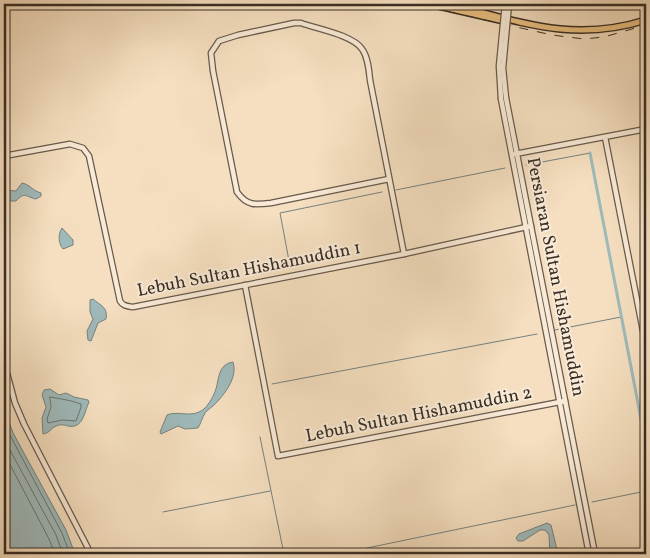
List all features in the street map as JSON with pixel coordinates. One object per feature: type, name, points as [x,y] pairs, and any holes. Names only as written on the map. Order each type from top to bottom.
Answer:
[{"type":"main road","points":[[430,4],[491,18],[566,31],[618,28],[646,20]]},
{"type":"main road","points":[[450,4],[537,26]]},
{"type":"street","name":"Persiaran Sultan Hishamuddin","points":[[505,4],[499,66],[589,554]]},
{"type":"street","name":"Persiaran Sultan Hishamuddin","points":[[504,98],[503,68],[509,4]]},
{"type":"street","points":[[389,179],[272,203],[256,205],[242,199],[237,192],[213,71],[211,53],[216,44],[219,41],[238,35],[294,23],[301,23],[358,44],[365,55],[404,254]]},
{"type":"street","points":[[514,154],[646,129]]},
{"type":"street","points":[[605,137],[646,346]]},
{"type":"street","name":"Lebuh Sultan Hishamuddin 1","points":[[4,156],[70,144],[83,148],[89,156],[120,301],[122,305],[133,307],[404,254],[528,227]]},
{"type":"street","name":"Lebuh Sultan Hishamuddin 2","points":[[245,285],[278,456],[562,401]]},
{"type":"street","points":[[4,362],[15,403],[24,424],[91,554]]},
{"type":"street","name":"Persiaran Sultan Hishamuddin","points":[[562,401],[595,554]]},
{"type":"water","points":[[22,183],[41,193],[41,196],[36,199],[24,195],[16,201],[11,201],[4,197],[4,190],[16,191]]},
{"type":"water","points":[[62,228],[73,240],[73,245],[63,249],[59,238]]},
{"type":"water","points":[[93,299],[103,307],[106,312],[106,319],[98,323],[91,341],[88,340],[87,331],[93,319],[90,312],[90,300]]},
{"type":"water","points":[[233,362],[234,374],[229,386],[218,401],[205,413],[198,428],[185,429],[178,426],[161,434],[160,432],[167,415],[176,413],[190,414],[204,409],[214,395],[221,370],[225,365]]},
{"type":"water","points":[[50,389],[59,395],[66,393],[89,402],[80,423],[73,426],[58,425],[43,434],[42,418],[46,407],[42,395],[44,390]]},
{"type":"water","points":[[4,408],[13,433],[66,530],[75,554],[4,554]]},
{"type":"water","points":[[547,523],[551,525],[558,554],[550,554],[549,535],[545,530],[540,530],[523,541],[518,541],[516,538],[519,534]]},
{"type":"waterway","points":[[526,165],[590,153]]},
{"type":"waterway","points":[[590,153],[646,445]]},
{"type":"waterway","points":[[396,190],[505,168]]},
{"type":"waterway","points":[[290,266],[280,213],[382,192]]},
{"type":"waterway","points":[[555,330],[621,317]]},
{"type":"waterway","points":[[272,384],[537,334]]},
{"type":"waterway","points":[[260,437],[284,554]]},
{"type":"waterway","points":[[163,512],[270,491]]},
{"type":"waterway","points":[[592,502],[646,491]]},
{"type":"waterway","points":[[338,554],[575,505]]},
{"type":"railway","points":[[414,4],[552,35],[584,39],[604,37],[646,25]]}]
